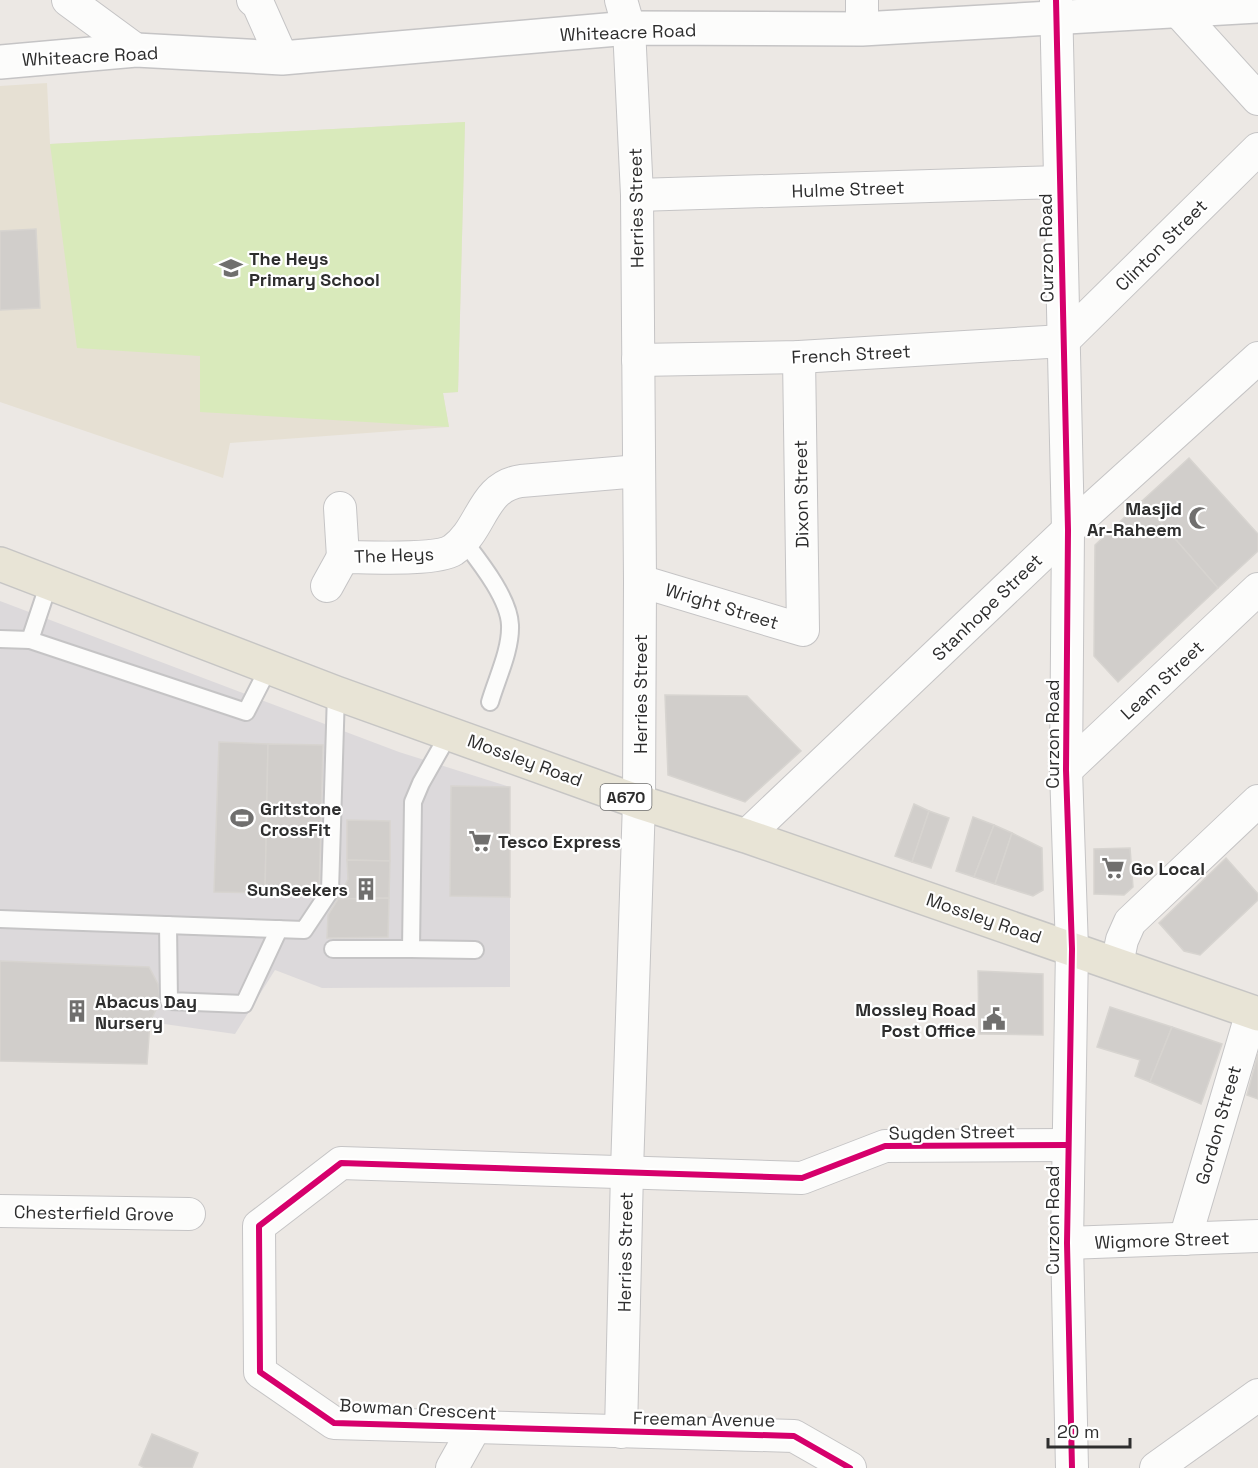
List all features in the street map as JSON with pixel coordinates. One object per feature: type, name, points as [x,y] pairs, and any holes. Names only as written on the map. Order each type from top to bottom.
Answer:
[{"type":"main road","name":"Whiteacre Road","points":[[0,62],[136,50],[282,58],[625,14],[1178,11],[1253,4]]},
{"type":"main road","name":"Mossley Road","points":[[0,564],[336,693],[450,732],[639,802],[746,836],[1255,1013]]},
{"type":"street","points":[[68,0],[136,50]]},
{"type":"street","points":[[254,0],[258,4],[282,58]]},
{"type":"street","name":"Curzon Road","points":[[1056,10],[1068,530],[1066,770],[1072,949],[1067,1243],[1072,1468]]},
{"type":"street","points":[[1178,11],[1258,99]]},
{"type":"street","name":"Herries Street","points":[[621,1432],[639,802],[640,581],[637,195],[625,14]]},
{"type":"street","name":"Clinton Street","points":[[1063,341],[1258,149]]},
{"type":"street","name":"Hulme Street","points":[[637,195],[1060,182]]},
{"type":"street","name":"French Street","points":[[638,360],[799,357],[1063,341]]},
{"type":"street","name":"Dixon Street","points":[[799,357],[803,630]]},
{"type":"street","name":"Stanhope Street","points":[[746,836],[1068,530],[1258,358]]},
{"type":"street","name":"The Heys","points":[[340,508],[343,557],[437,555],[452,550],[463,540],[474,527],[491,495],[504,485],[521,480],[639,471]]},
{"type":"street","points":[[327,586],[343,557]]},
{"type":"street","name":"Wright Street","points":[[640,581],[803,630]]},
{"type":"street","name":"Leam Street","points":[[1066,770],[1258,589]]},
{"type":"street","points":[[1117,964],[1122,940],[1130,922],[1258,801]]},
{"type":"street","name":"Gordon Street","points":[[1185,1239],[1255,1013]]},
{"type":"street","name":"Sugden Street","points":[[627,1171],[802,1178],[885,1146],[1067,1145]]},
{"type":"street","name":"Bowman Crescent","points":[[621,1432],[334,1423],[260,1372],[260,1227],[341,1163],[627,1171]]},
{"type":"street","name":"Chesterfield Grove","points":[[0,1212],[189,1214]]},
{"type":"street","name":"Wigmore Street","points":[[1067,1243],[1258,1236]]},
{"type":"street","points":[[1156,1468],[1258,1395]]},
{"type":"street","points":[[452,1468],[475,1427]]},
{"type":"street","name":"Freeman Avenue","points":[[621,1432],[794,1436],[850,1468]]},
{"type":"lane","points":[[463,540],[500,596],[510,624],[508,644],[490,702]]},
{"type":"lane","points":[[30,640],[49,583]]},
{"type":"lane","points":[[0,639],[30,640],[246,712],[269,667]]},
{"type":"lane","points":[[0,919],[304,930],[330,891],[336,693]]},
{"type":"lane","points":[[411,949],[413,802],[421,783],[450,732]]},
{"type":"lane","points":[[168,925],[169,1001],[244,1004],[279,929]]},
{"type":"lane","points":[[333,949],[475,950]]},
{"type":"shaded area","name":"The Heys Primary School","points":[[47,83],[50,144],[465,122],[458,392],[443,393],[449,427],[230,443],[223,478],[0,402],[0,86]]},
{"type":"shaded area","points":[[0,601],[399,752],[510,787],[510,987],[322,988],[275,970],[235,1034],[150,1022],[160,1001],[158,984],[149,967],[0,961]]},
{"type":"green space","name":"The Heys Primary School","points":[[465,122],[458,392],[443,393],[449,427],[200,412],[200,356],[77,348],[50,144]]},
{"type":"building","points":[[36,229],[40,308],[0,310],[0,231]]},
{"type":"building","name":"Masjid Ar-Raheem","points":[[1189,458],[1258,534],[1258,551],[1218,588],[1142,501]]},
{"type":"building","points":[[1142,501],[1218,588],[1118,682],[1094,656],[1095,545]]},
{"type":"building","points":[[665,695],[747,696],[801,751],[745,802],[668,775]]},
{"type":"building","name":"Gritstone CrossFit","points":[[219,742],[268,744],[265,893],[214,892]]},
{"type":"building","points":[[268,744],[323,745],[319,895],[265,893]]},
{"type":"building","name":"Tesco Express","points":[[451,786],[510,787],[510,897],[450,896]]},
{"type":"building","points":[[914,804],[929,811],[912,862],[895,856]]},
{"type":"building","points":[[929,811],[949,818],[931,868],[912,862]]},
{"type":"building","points":[[973,817],[994,825],[974,877],[956,871]]},
{"type":"building","points":[[347,820],[390,821],[390,861],[347,860]]},
{"type":"building","points":[[994,825],[1012,833],[995,884],[974,877]]},
{"type":"building","points":[[1012,833],[1042,848],[1043,890],[1033,896],[995,884]]},
{"type":"building","name":"Go Local","points":[[1130,848],[1133,887],[1124,895],[1094,894],[1094,849]]},
{"type":"building","points":[[1226,858],[1258,894],[1258,900],[1200,955],[1184,951],[1159,923]]},
{"type":"building","name":"SunSeekers","points":[[347,860],[390,861],[389,898],[338,899],[348,879]]},
{"type":"building","points":[[389,898],[388,937],[327,938],[328,915],[338,899]]},
{"type":"building","name":"Abacus Day Nursery","points":[[0,961],[149,967],[158,984],[160,1001],[150,1022],[147,1064],[0,1061]]},
{"type":"building","points":[[978,971],[1043,974],[1043,1035],[979,1034]]},
{"type":"building","points":[[1110,1007],[1172,1027],[1150,1082],[1135,1076],[1140,1060],[1097,1047]]},
{"type":"building","points":[[1172,1027],[1222,1044],[1201,1104],[1150,1082]]},
{"type":"building","points":[[1258,1054],[1258,1099],[1247,1095]]},
{"type":"building","points":[[152,1434],[198,1453],[192,1468],[145,1468],[139,1465]]},
{"type":"cycle path","points":[[1056,0],[1068,530],[1066,770],[1072,949],[1067,1243],[1072,1468]]},
{"type":"cycle path","points":[[850,1468],[794,1436],[334,1423],[260,1372],[259,1226],[341,1163],[802,1178],[885,1146],[1067,1145]]},
{"type":"place","name":"The Heys Primary School","points":[[231,268]]},
{"type":"place","name":"Masjid Ar-Raheem","points":[[1200,518]]},
{"type":"place","name":"Gritstone CrossFit","points":[[242,818]]},
{"type":"place","name":"Tesco Express","points":[[480,841]]},
{"type":"place","name":"Go Local","points":[[1113,868]]},
{"type":"place","name":"SunSeekers","points":[[366,889]]},
{"type":"place","name":"Abacus Day Nursery","points":[[77,1011]]},
{"type":"place","name":"Mossley Road Post Office","points":[[994,1019]]}]
